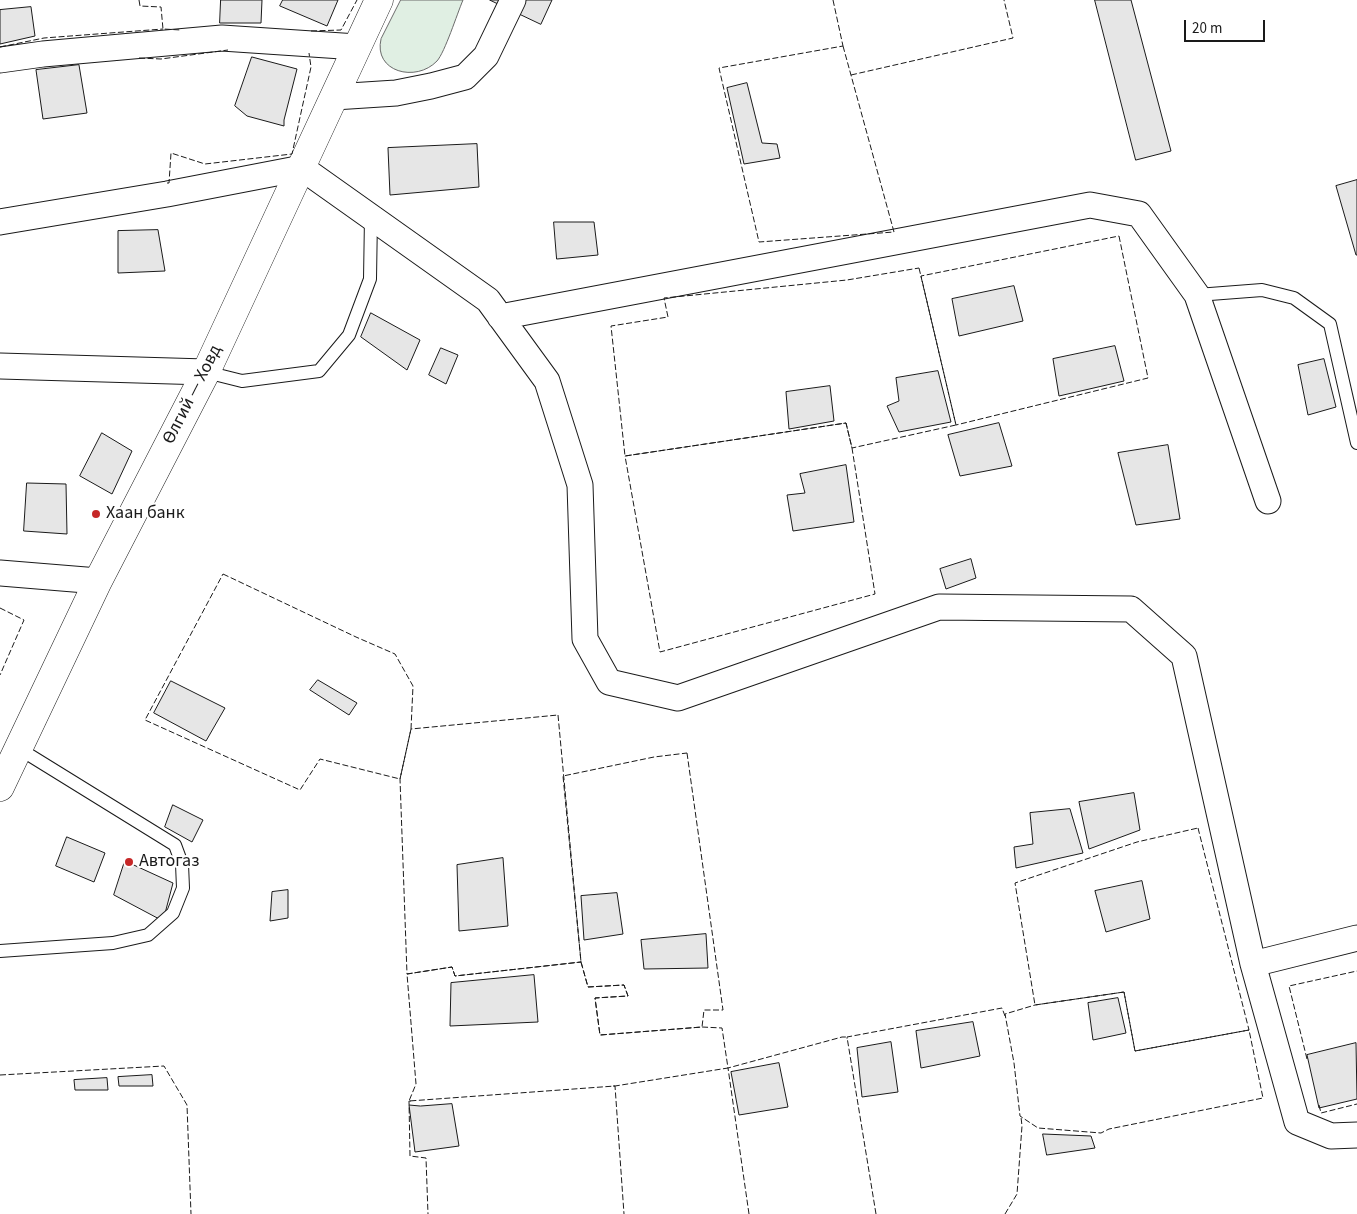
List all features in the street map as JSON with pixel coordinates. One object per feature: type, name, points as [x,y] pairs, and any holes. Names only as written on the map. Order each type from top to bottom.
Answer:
[{"type":"highway","name":"Өлгий — Ховд","points":[[0,787],[98,581],[206,372],[379,0]]},
{"type":"street","points":[[334,97],[396,93],[464,77],[486,56],[513,0]]},
{"type":"street","points":[[0,60],[43,54],[222,38],[357,47]]},
{"type":"street","points":[[0,222],[167,194],[302,168],[488,300],[547,380],[580,485],[585,639],[609,682],[678,698],[939,607],[1131,609],[1184,656],[1253,964],[1298,1122],[1331,1136],[1357,1134]]},
{"type":"street","points":[[500,317],[1090,205],[1139,214],[1197,295],[1268,501]]},
{"type":"street","points":[[0,366],[206,372]]},
{"type":"street","points":[[0,573],[98,581]]},
{"type":"street","points":[[1253,964],[1357,938]]},
{"type":"lane","points":[[206,372],[242,381],[319,371],[349,335],[370,279],[370,217]]},
{"type":"lane","points":[[1197,295],[1262,290],[1294,298],[1330,324],[1357,443]]},
{"type":"lane","points":[[0,951],[113,943],[148,935],[173,914],[183,888],[182,864],[175,845],[18,748]]},
{"type":"green space","points":[[401,0],[463,0],[440,56],[428,68],[408,72],[398,71],[383,59],[380,50],[381,39]]},
{"type":"building","points":[[221,0],[262,0],[261,23],[220,23]]},
{"type":"building","points":[[283,0],[338,0],[327,26],[280,6]]},
{"type":"building","points":[[490,0],[552,0],[541,24]]},
{"type":"building","points":[[1095,0],[1131,0],[1171,151],[1136,160]]},
{"type":"building","points":[[31,7],[35,36],[0,44],[0,10]]},
{"type":"building","points":[[252,57],[297,69],[284,126],[247,116],[235,106]]},
{"type":"building","points":[[79,65],[87,113],[43,119],[36,70]]},
{"type":"building","points":[[747,83],[762,143],[777,144],[780,158],[744,164],[727,88]]},
{"type":"building","points":[[477,144],[479,187],[390,195],[388,148]]},
{"type":"building","points":[[1357,180],[1357,255],[1356,255],[1336,186]]},
{"type":"building","points":[[554,222],[594,222],[598,255],[557,259]]},
{"type":"building","points":[[158,230],[165,271],[118,273],[118,231]]},
{"type":"building","points":[[1014,286],[1023,321],[959,336],[952,299]]},
{"type":"building","points":[[371,313],[420,340],[407,370],[361,337]]},
{"type":"building","points":[[1115,346],[1124,381],[1059,396],[1053,359]]},
{"type":"building","points":[[441,348],[458,355],[446,384],[429,375]]},
{"type":"building","points":[[1324,359],[1336,407],[1308,415],[1298,365]]},
{"type":"building","points":[[938,371],[951,422],[899,432],[887,406],[899,401],[896,378]]},
{"type":"building","points":[[830,386],[834,421],[789,429],[786,392]]},
{"type":"building","points":[[999,423],[1012,466],[960,476],[948,435]]},
{"type":"building","points":[[102,433],[132,451],[112,494],[80,476]]},
{"type":"building","points":[[1168,445],[1180,519],[1136,525],[1118,453]]},
{"type":"building","points":[[846,465],[854,522],[793,531],[787,495],[805,493],[800,474]]},
{"type":"building","points":[[27,483],[66,484],[67,534],[24,531]]},
{"type":"building","points":[[971,559],[976,578],[946,589],[940,569]]},
{"type":"building","points":[[318,680],[357,703],[349,715],[310,690]]},
{"type":"building","points":[[171,681],[225,708],[206,741],[154,713]]},
{"type":"building","points":[[1134,793],[1140,830],[1089,849],[1079,802]]},
{"type":"building","points":[[173,805],[203,820],[192,842],[165,827]]},
{"type":"building","points":[[1070,809],[1083,853],[1016,868],[1014,847],[1033,844],[1030,813]]},
{"type":"building","points":[[67,837],[105,853],[94,882],[56,866]]},
{"type":"building","points":[[503,858],[508,926],[459,931],[457,865]]},
{"type":"building","points":[[125,861],[173,883],[163,921],[114,895]]},
{"type":"building","points":[[1142,881],[1150,919],[1106,932],[1095,891]]},
{"type":"building","points":[[288,890],[288,918],[270,921],[272,892]]},
{"type":"building","points":[[617,893],[623,934],[584,940],[581,896]]},
{"type":"building","points":[[706,934],[708,968],[644,969],[641,940]]},
{"type":"building","points":[[534,975],[538,1022],[450,1026],[451,983]]},
{"type":"building","points":[[1118,998],[1126,1033],[1093,1040],[1088,1003]]},
{"type":"building","points":[[973,1022],[980,1056],[921,1068],[916,1031]]},
{"type":"building","points":[[891,1042],[898,1092],[862,1097],[857,1048]]},
{"type":"building","points":[[1356,1043],[1357,1099],[1319,1108],[1307,1055]]},
{"type":"building","points":[[779,1063],[788,1107],[739,1115],[731,1072]]},
{"type":"building","points":[[152,1075],[153,1086],[119,1086],[118,1077]]},
{"type":"building","points":[[107,1078],[108,1090],[75,1090],[74,1080]]},
{"type":"building","points":[[452,1104],[459,1146],[415,1152],[409,1105]]},
{"type":"building","points":[[1043,1134],[1091,1136],[1095,1148],[1047,1155]]},
{"type":"fence","points":[[139,0],[140,6],[161,7],[163,29],[181,30]]},
{"type":"fence","points":[[311,31],[341,30],[357,0]]},
{"type":"fence","points":[[833,0],[843,46]]},
{"type":"fence","points":[[851,75],[1013,38],[1004,0]]},
{"type":"fence","points":[[0,47],[44,38],[163,29]]},
{"type":"fence","points":[[843,46],[894,232],[759,242],[719,68],[843,46]]},
{"type":"fence","points":[[139,58],[161,59],[228,50]]},
{"type":"fence","points":[[167,183],[169,183],[171,153],[205,164],[292,154],[311,67],[309,53]]},
{"type":"fence","points":[[1119,236],[1148,378],[956,425],[921,276],[1119,236]]},
{"type":"fence","points":[[919,268],[956,425],[852,448],[846,423],[625,456],[611,326],[668,317],[664,298],[847,280],[919,268]]},
{"type":"fence","points":[[846,423],[852,448],[875,594],[660,652],[625,456],[846,423]]},
{"type":"fence","points":[[223,574],[395,654],[413,686],[411,729],[400,779],[320,759],[300,790],[145,720],[223,574]]},
{"type":"fence","points":[[0,608],[24,620],[0,675]]},
{"type":"fence","points":[[558,715],[581,962],[455,976],[452,967],[407,974],[400,779],[411,729],[558,715]]},
{"type":"fence","points":[[687,753],[723,1010],[704,1010],[702,1027],[600,1035],[595,998],[628,996],[624,985],[588,987],[581,962],[563,776],[654,757],[687,753]]},
{"type":"fence","points":[[1198,828],[1249,1030],[1135,1051],[1124,992],[1035,1005],[1015,883],[1137,842],[1198,828]]},
{"type":"fence","points":[[581,962],[588,987],[624,985],[628,996],[595,998],[600,1035],[702,1027],[722,1028],[728,1068],[615,1086],[409,1101],[416,1084],[407,974],[452,967],[455,976],[581,962]]},
{"type":"fence","points":[[1307,1059],[1289,986],[1357,971]]},
{"type":"fence","points":[[1124,992],[1135,1051],[1249,1030],[1263,1098],[1109,1129],[1101,1133],[1038,1128],[1020,1116],[1014,1063],[1005,1014],[1035,1005],[1124,992]]},
{"type":"fence","points":[[876,1214],[847,1037],[1002,1008],[1005,1016]]},
{"type":"fence","points":[[749,1214],[728,1068],[842,1037],[847,1037],[847,1039]]},
{"type":"fence","points":[[0,1075],[164,1066],[187,1105],[191,1214]]},
{"type":"fence","points":[[613,1086],[615,1086],[624,1214]]},
{"type":"fence","points":[[411,1101],[409,1101],[410,1156],[426,1158],[428,1214]]},
{"type":"fence","points":[[1319,1105],[1321,1113],[1357,1104]]},
{"type":"fence","points":[[1005,1214],[1017,1194],[1021,1117]]},
{"type":"place","name":"Хаан банк","points":[[96,514]]},
{"type":"place","name":"Автогаз","points":[[129,862]]}]
